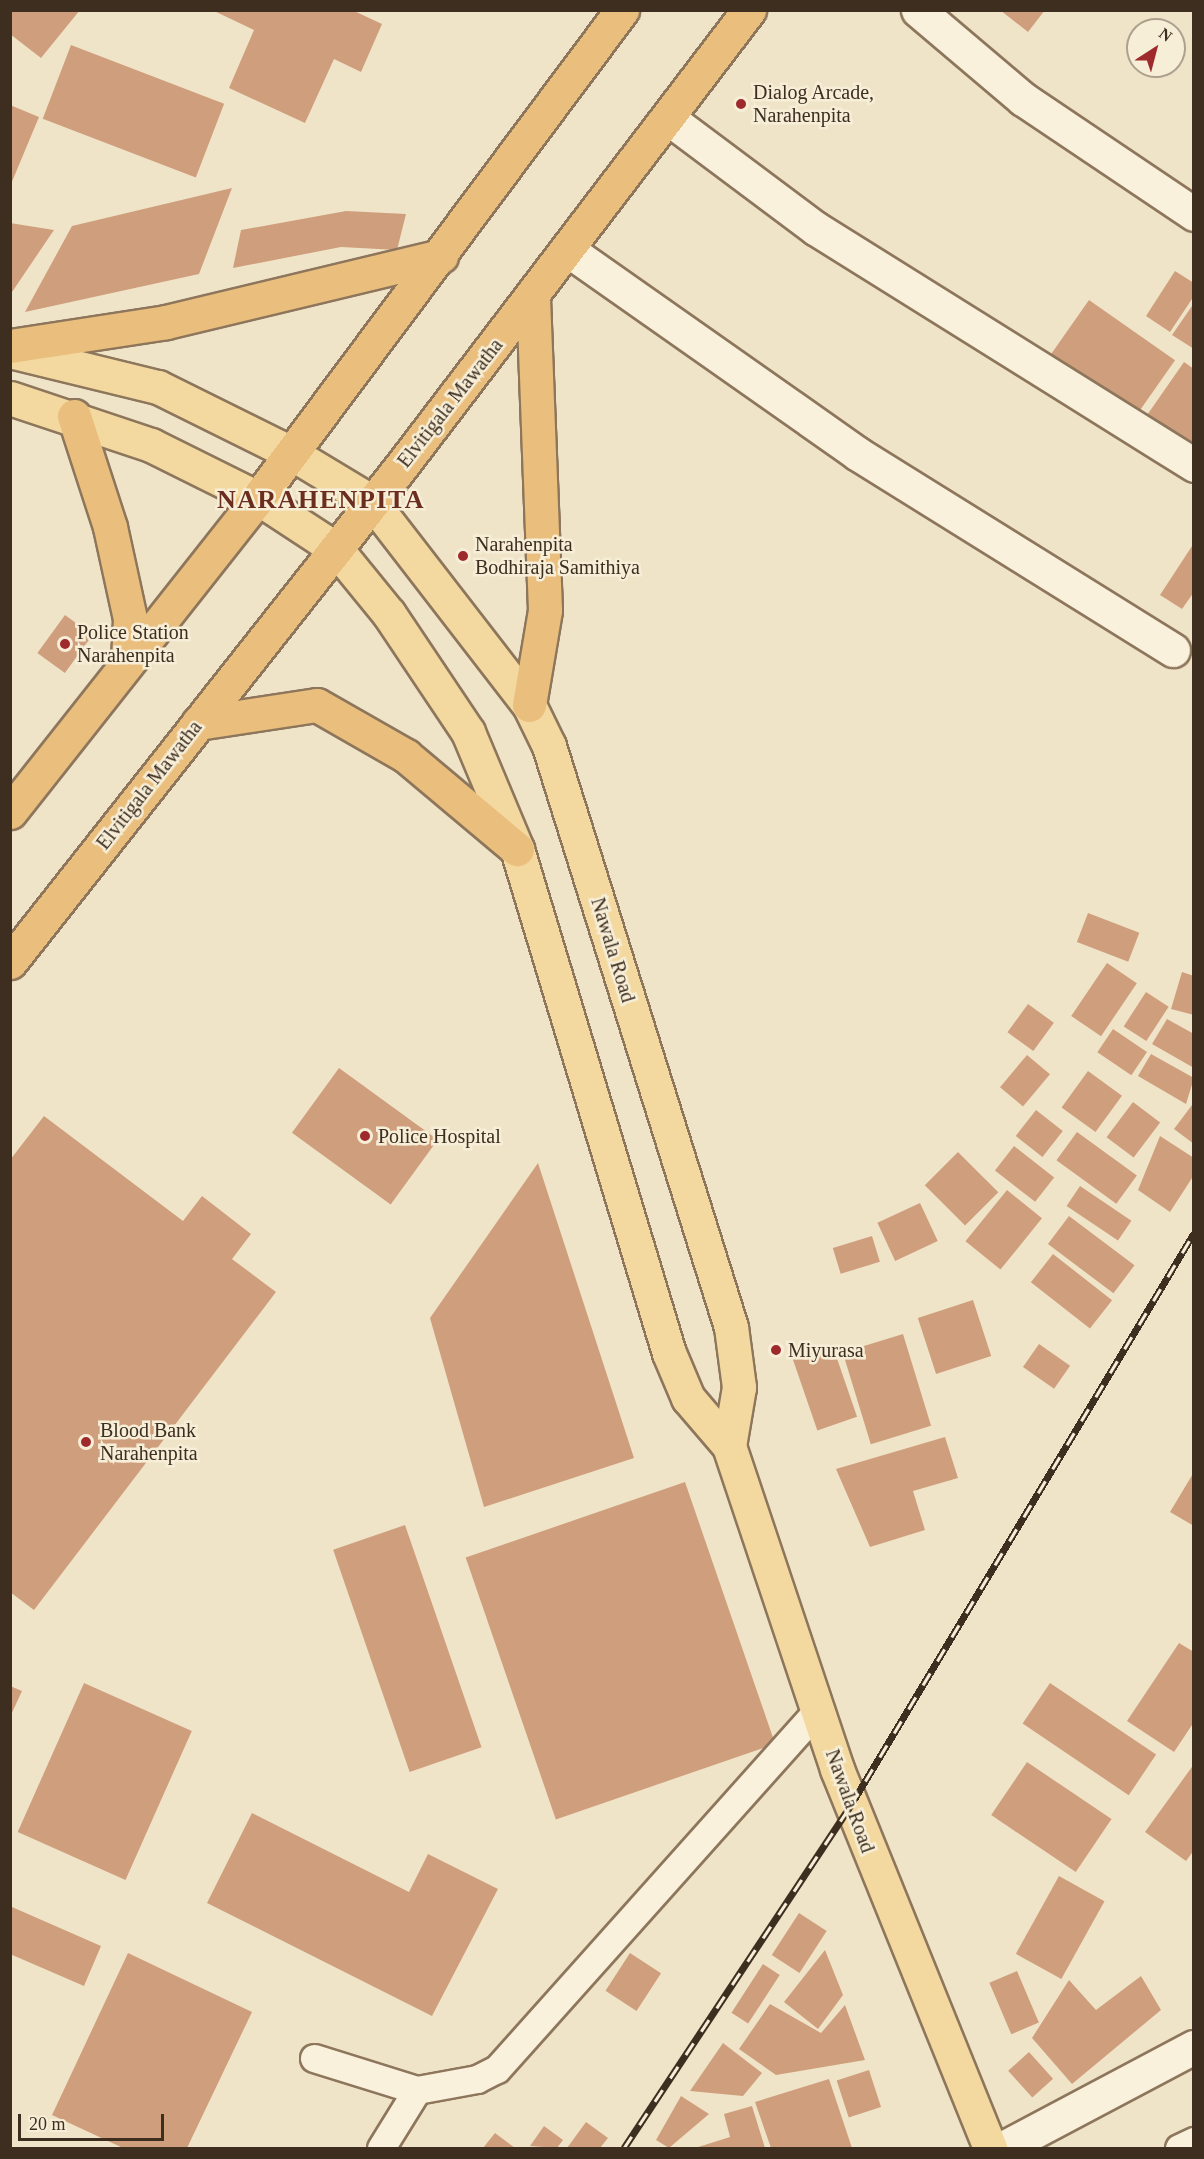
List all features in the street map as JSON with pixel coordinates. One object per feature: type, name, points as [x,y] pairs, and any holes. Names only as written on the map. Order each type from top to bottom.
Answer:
[{"type":"highway","points":[[10,812],[258,498],[622,10]]},
{"type":"highway","name":"Elvitigala Mawatha","points":[[10,962],[336,549],[568,250],[749,10]]},
{"type":"highway","points":[[10,346],[166,321],[441,255]]},
{"type":"highway","points":[[529,705],[545,610],[532,296]]},
{"type":"highway","points":[[74,416],[110,527],[130,618],[128,660]]},
{"type":"highway","points":[[198,723],[317,705],[406,756],[518,849]]},
{"type":"main road","points":[[10,351],[158,387],[291,453],[372,502]]},
{"type":"main road","name":"Nawala Road","points":[[10,398],[74,416],[151,446],[258,498],[336,549],[389,614],[468,732],[518,849],[669,1353],[688,1398],[729,1446],[864,1841],[990,2148]]},
{"type":"main road","name":"Nawala Road","points":[[372,502],[529,705],[549,746],[731,1327],[739,1387],[729,1446]]},
{"type":"street","points":[[918,10],[1023,99],[1194,214]]},
{"type":"street","points":[[668,118],[815,228],[1194,465]]},
{"type":"street","points":[[568,250],[858,454],[1173,650]]},
{"type":"street","points":[[1003,2148],[1194,2047]]},
{"type":"lane","points":[[314,2058],[417,2090],[477,2079],[497,2069],[818,1710]]},
{"type":"lane","points":[[381,2148],[417,2090]]},
{"type":"lane","points":[[1179,2148],[1194,2141]]},
{"type":"building","points":[[10,10],[80,10],[41,58],[10,34]]},
{"type":"building","points":[[212,10],[352,10],[382,24],[361,72],[334,59],[305,123],[229,88],[254,30]]},
{"type":"building","points":[[1000,10],[1045,10],[1028,32]]},
{"type":"building","points":[[71,45],[224,104],[196,178],[43,119]]},
{"type":"building","points":[[10,105],[39,117],[11,184],[10,184]]},
{"type":"building","points":[[232,188],[199,274],[25,312],[72,226]]},
{"type":"building","points":[[346,211],[406,214],[397,250],[341,247],[233,268],[241,230]]},
{"type":"building","points":[[10,223],[54,230],[10,295]]},
{"type":"building","points":[[1175,271],[1194,283],[1194,296],[1170,332],[1146,316]]},
{"type":"building","points":[[1089,300],[1175,360],[1137,414],[1051,354]]},
{"type":"building","points":[[1194,303],[1194,349],[1172,335]]},
{"type":"building","points":[[1184,362],[1194,369],[1194,452],[1145,418]]},
{"type":"building","points":[[1194,543],[1194,592],[1182,609],[1160,595]]},
{"type":"building","name":"Police Station Narahenpita","points":[[65,615],[93,635],[65,673],[37,653]]},
{"type":"building","points":[[1088,913],[1139,933],[1128,962],[1077,942]]},
{"type":"building","points":[[1107,963],[1137,983],[1101,1036],[1071,1016]]},
{"type":"building","points":[[1182,972],[1194,976],[1194,1015],[1171,1009]]},
{"type":"building","points":[[1146,992],[1169,1007],[1146,1041],[1124,1026]]},
{"type":"building","points":[[1028,1004],[1054,1023],[1033,1051],[1007,1032]]},
{"type":"building","points":[[1167,1019],[1194,1034],[1194,1068],[1152,1044]]},
{"type":"building","points":[[1113,1029],[1147,1052],[1131,1075],[1097,1052]]},
{"type":"building","points":[[1151,1054],[1194,1078],[1186,1104],[1138,1076]]},
{"type":"building","points":[[1027,1055],[1050,1074],[1023,1106],[1000,1087]]},
{"type":"building","name":"Police Hospital","points":[[339,1068],[438,1140],[391,1204],[292,1133]]},
{"type":"building","points":[[1088,1071],[1122,1096],[1096,1132],[1062,1107]]},
{"type":"building","points":[[1133,1102],[1160,1122],[1134,1158],[1107,1137]]},
{"type":"building","points":[[1192,1105],[1194,1107],[1194,1144],[1174,1129]]},
{"type":"building","points":[[1036,1110],[1063,1131],[1042,1157],[1016,1136]]},
{"type":"building","name":"Blood Bank Narahenpita","points":[[44,1116],[183,1221],[202,1196],[251,1234],[232,1259],[276,1292],[34,1610],[10,1592],[10,1160]]},
{"type":"building","points":[[1077,1132],[1137,1175],[1116,1204],[1056,1160]]},
{"type":"building","points":[[1160,1136],[1194,1158],[1194,1175],[1170,1212],[1138,1190]]},
{"type":"building","points":[[1014,1146],[1054,1177],[1035,1202],[995,1170]]},
{"type":"building","points":[[958,1152],[998,1192],[965,1226],[925,1185]]},
{"type":"building","points":[[538,1163],[634,1458],[484,1507],[430,1318]]},
{"type":"building","points":[[1080,1186],[1131,1221],[1118,1241],[1067,1206]]},
{"type":"building","points":[[1007,1190],[1042,1218],[1000,1270],[965,1241]]},
{"type":"building","points":[[920,1203],[938,1241],[895,1261],[877,1223]]},
{"type":"building","points":[[1069,1216],[1134,1265],[1113,1293],[1048,1244]]},
{"type":"building","points":[[872,1236],[880,1262],[841,1274],[833,1248]]},
{"type":"building","points":[[1053,1254],[1112,1300],[1090,1329],[1031,1282]]},
{"type":"building","points":[[973,1300],[991,1356],[936,1374],[918,1318]]},
{"type":"building","points":[[903,1334],[931,1426],[871,1444],[843,1352]]},
{"type":"building","points":[[832,1344],[857,1417],[817,1430],[792,1358]]},
{"type":"building","points":[[1039,1344],[1070,1366],[1054,1389],[1023,1367]]},
{"type":"building","points":[[945,1437],[958,1478],[913,1491],[925,1530],[870,1547],[836,1469]]},
{"type":"building","points":[[1194,1472],[1194,1526],[1170,1512]]},
{"type":"building","points":[[685,1482],[775,1744],[556,1819],[466,1558]]},
{"type":"building","points":[[405,1525],[482,1747],[410,1772],[333,1550]]},
{"type":"building","points":[[1179,1643],[1194,1652],[1194,1722],[1174,1752],[1127,1721]]},
{"type":"building","points":[[84,1683],[192,1731],[126,1880],[18,1832]]},
{"type":"building","points":[[1050,1683],[1156,1755],[1129,1795],[1023,1724]]},
{"type":"building","points":[[10,1686],[22,1691],[10,1717]]},
{"type":"building","points":[[1027,1762],[1112,1819],[1076,1872],[991,1815]]},
{"type":"building","points":[[1194,1764],[1194,1850],[1186,1861],[1145,1832]]},
{"type":"building","points":[[252,1813],[409,1892],[428,1854],[498,1889],[432,2016],[207,1903]]},
{"type":"building","points":[[1059,1876],[1104,1901],[1061,1979],[1016,1954]]},
{"type":"building","points":[[12,1907],[101,1946],[84,1986],[10,1954]]},
{"type":"building","points":[[799,1913],[827,1931],[799,1973],[772,1955]]},
{"type":"building","points":[[825,1950],[843,1995],[818,2029],[784,2002]]},
{"type":"building","points":[[128,1953],[252,2012],[187,2148],[123,2148],[52,2115]]},
{"type":"building","points":[[630,1953],[661,1973],[637,2011],[605,1991]]},
{"type":"building","points":[[763,1964],[780,1975],[748,2024],[731,2013]]},
{"type":"building","points":[[1017,1971],[1039,2023],[1011,2034],[989,1983]]},
{"type":"building","points":[[1141,1976],[1161,2010],[1072,2084],[1032,2038],[1069,1980],[1096,2010]]},
{"type":"building","points":[[770,2004],[821,2033],[845,2005],[865,2060],[776,2075],[739,2049]]},
{"type":"building","points":[[723,2043],[762,2073],[743,2096],[690,2091]]},
{"type":"building","points":[[1029,2052],[1053,2079],[1032,2097],[1008,2071]]},
{"type":"building","points":[[869,2070],[881,2107],[849,2118],[837,2081]]},
{"type":"building","points":[[829,2079],[852,2148],[771,2148],[755,2102]]},
{"type":"building","points":[[681,2096],[709,2114],[669,2148],[656,2140]]},
{"type":"building","points":[[752,2106],[765,2148],[695,2148],[730,2137],[724,2114]]},
{"type":"building","points":[[586,2122],[608,2138],[600,2148],[567,2148]]},
{"type":"building","points":[[544,2126],[563,2140],[557,2148],[530,2146]]},
{"type":"building","points":[[495,2133],[515,2148],[483,2148]]},
{"type":"railway","points":[[624,2148],[851,1805],[1194,1233]]},
{"type":"place","name":"Dialog Arcade, Narahenpita","points":[[741,104]]},
{"type":"place","name":"Narahenpita Bodhiraja Samithiya","points":[[463,556]]},
{"type":"place","name":"Police Station Narahenpita","points":[[65,644]]},
{"type":"place","name":"Police Hospital","points":[[365,1136]]},
{"type":"place","name":"Miyurasa","points":[[776,1350]]},
{"type":"place","name":"Blood Bank Narahenpita","points":[[86,1442]]},
{"type":"district","name":"NARAHENPITA","points":[[321,500]]}]
